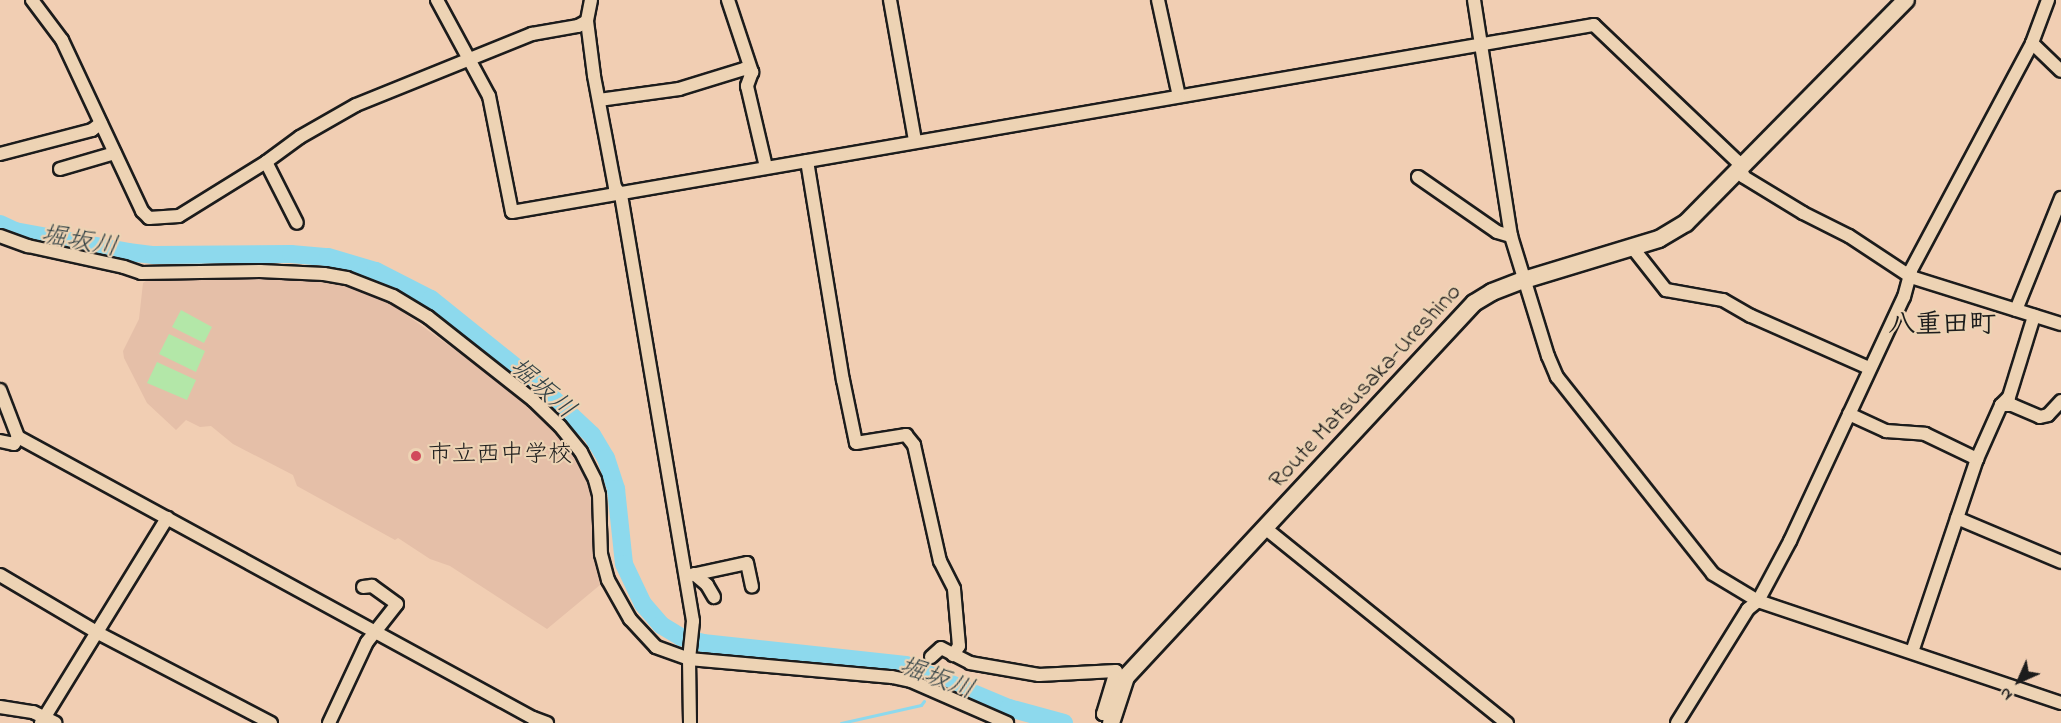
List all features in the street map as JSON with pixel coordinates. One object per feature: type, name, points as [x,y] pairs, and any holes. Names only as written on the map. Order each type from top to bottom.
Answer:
[{"type":"main road","name":"Route Matsusaka-Ureshino","points":[[1112,718],[1126,677],[1474,303],[1492,292],[1524,280],[1659,239],[1686,223],[1742,169],[1906,0]]},
{"type":"street","points":[[32,0],[62,40],[142,211],[149,218],[179,216],[266,162],[300,137],[356,105],[532,33],[578,26],[587,21]]},
{"type":"street","points":[[437,0],[489,96],[512,212],[621,195],[766,167],[1594,25],[1737,161],[1744,177],[1803,213],[1849,236],[1911,277],[2061,324]]},
{"type":"street","points":[[591,0],[587,21],[599,100],[615,187],[621,195],[690,575],[693,621],[689,657],[690,723]]},
{"type":"street","points":[[728,0],[752,72],[747,86],[766,167]]},
{"type":"street","points":[[890,0],[915,141]]},
{"type":"street","points":[[1158,0],[1179,96]]},
{"type":"street","points":[[1474,0],[1511,236],[1557,377],[1713,574],[1758,601],[2061,703]]},
{"type":"street","points":[[1677,723],[1748,609],[1758,601],[1790,541],[1911,277],[1911,270],[2032,43],[2048,0]]},
{"type":"street","points":[[2032,43],[2061,71]]},
{"type":"street","points":[[599,100],[680,89],[744,69],[752,72]]},
{"type":"street","points":[[0,154],[93,130],[101,123]]},
{"type":"street","points":[[60,169],[115,153]]},
{"type":"street","points":[[807,161],[843,380],[856,443],[906,435],[914,445],[940,561],[954,589],[959,646],[953,655]]},
{"type":"street","points":[[266,162],[297,223]]},
{"type":"street","points":[[1418,177],[1497,232],[1511,236]]},
{"type":"street","points":[[2016,310],[2061,198]]},
{"type":"street","points":[[0,236],[28,246],[124,267],[141,273],[260,271],[337,276],[380,290],[428,317],[533,400],[560,426],[581,452],[597,487],[601,513],[601,554],[614,592],[630,619],[648,640],[670,654],[689,657],[892,676],[910,681],[1007,723]]},
{"type":"street","points":[[1632,247],[1666,290],[1724,300],[1751,316],[1869,368]]},
{"type":"street","points":[[1912,652],[1977,459],[2001,405],[2008,397],[2034,316]]},
{"type":"street","points":[[0,390],[18,437],[547,723]]},
{"type":"street","points":[[2001,405],[2012,405],[2040,417],[2048,416],[2061,401]]},
{"type":"street","points":[[1849,414],[1886,431],[1925,435],[1977,459]]},
{"type":"street","points":[[0,441],[14,444],[18,437]]},
{"type":"street","points":[[42,720],[98,633],[167,518]]},
{"type":"street","points":[[1957,518],[2061,562]]},
{"type":"street","points":[[1265,528],[1506,723]]},
{"type":"street","points":[[690,575],[747,563],[752,586]]},
{"type":"street","points":[[0,575],[98,633],[271,723]]},
{"type":"street","points":[[690,575],[707,585],[714,597]]},
{"type":"street","points":[[329,723],[367,642],[397,604],[372,586],[363,587]]},
{"type":"street","points":[[931,657],[941,648],[970,663],[1039,675],[1116,671],[1103,714],[1112,718]]},
{"type":"street","points":[[0,707],[56,723]]},
{"type":"shaded area","name":"市立西中学校","points":[[231,277],[304,279],[346,286],[386,300],[498,381],[553,428],[583,471],[590,488],[594,532],[592,551],[600,585],[547,629],[450,566],[430,559],[398,538],[395,540],[297,486],[293,475],[233,444],[211,426],[200,427],[186,420],[176,430],[147,403],[124,358],[123,351],[139,319],[143,283],[149,279]]},
{"type":"green space","points":[[181,310],[212,327],[204,343],[172,327]]},
{"type":"green space","points":[[169,334],[205,351],[196,372],[159,354]]},
{"type":"green space","points":[[157,362],[196,380],[187,400],[147,383]]},
{"type":"waterway","name":"堀坂川","points":[[0,224],[15,231],[128,252],[154,255],[291,254],[328,257],[376,271],[431,299],[543,389],[592,435],[606,458],[616,489],[624,564],[643,604],[661,625],[681,637],[703,643],[906,665],[1009,708],[1064,723]]},
{"type":"waterway","points":[[841,723],[921,705],[924,701]]},
{"type":"place","name":"市立西中学校","points":[[416,456]]},
{"type":"district","name":"八重田町","points":[[1942,326]]}]
